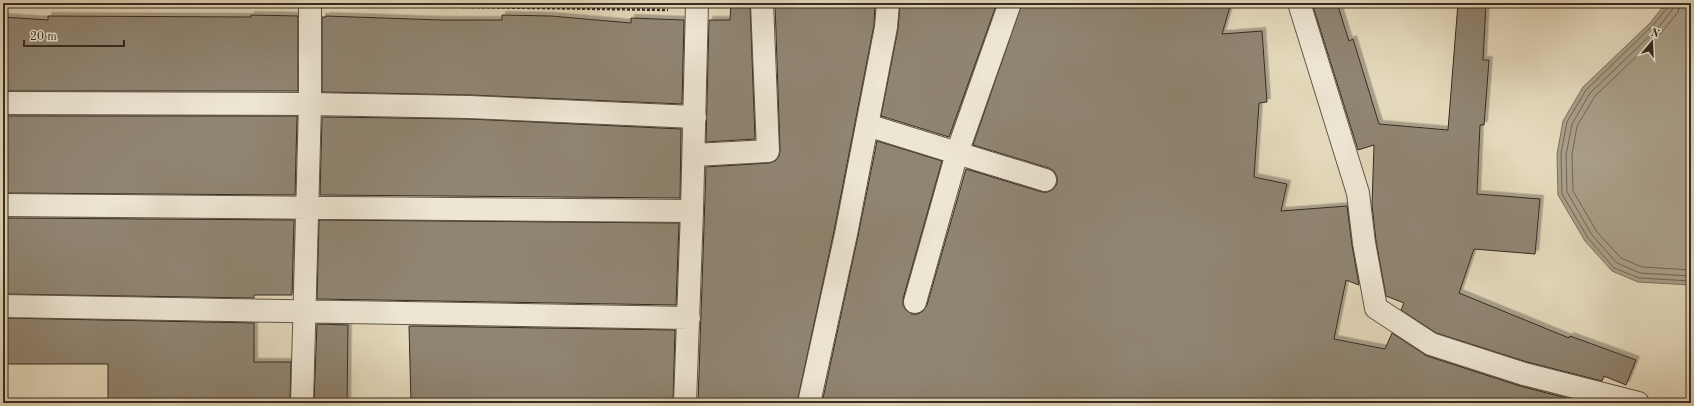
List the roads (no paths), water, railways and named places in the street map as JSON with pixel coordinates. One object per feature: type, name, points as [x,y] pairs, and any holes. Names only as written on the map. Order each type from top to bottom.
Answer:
[{"type":"street","points":[[694,155],[768,151],[762,3]]},
{"type":"street","points":[[808,403],[846,234],[886,27],[888,3]]},
{"type":"street","points":[[915,302],[957,153],[1010,3]]},
{"type":"street","points":[[1299,3],[1358,193],[1364,243],[1376,308],[1431,344],[1524,374],[1638,403]]},
{"type":"street","points":[[302,403],[310,104],[310,4]]},
{"type":"street","points":[[686,403],[697,7]]},
{"type":"street","points":[[3,103],[310,104],[469,107],[695,117]]},
{"type":"street","points":[[867,125],[1045,180]]},
{"type":"street","points":[[3,205],[692,211]]},
{"type":"street","points":[[3,306],[689,318]]},
{"type":"water","points":[[1666,3],[1691,3],[1691,285],[1638,282],[1612,271],[1585,241],[1558,195],[1557,154],[1563,121],[1583,87],[1650,23]]}]
